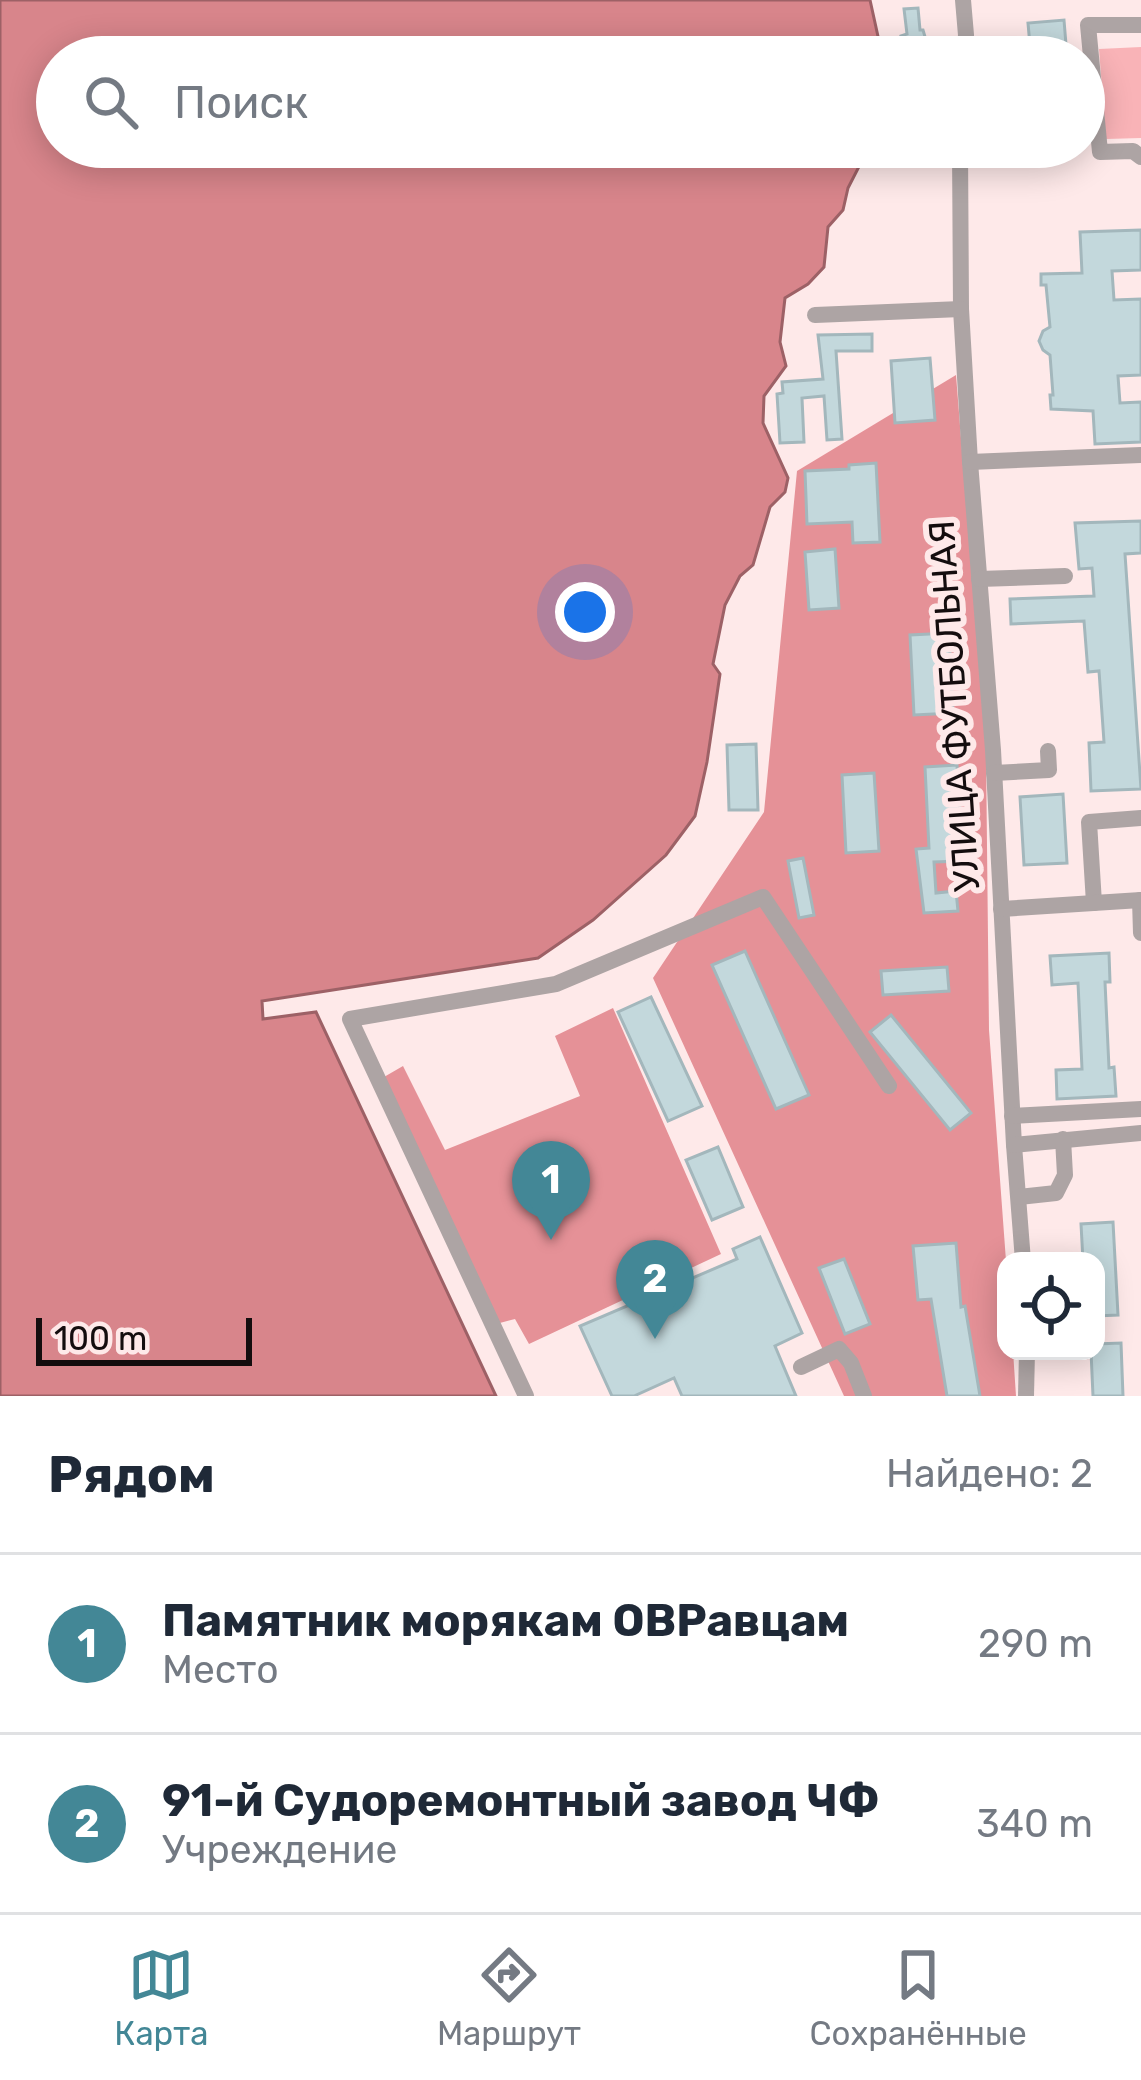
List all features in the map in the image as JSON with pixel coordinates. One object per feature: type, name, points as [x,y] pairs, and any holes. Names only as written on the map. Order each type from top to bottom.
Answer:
[{"type":"street","points":[[963,0],[966,36]]},
{"type":"street","points":[[1089,36],[1088,25],[1141,25]]},
{"type":"street","points":[[1105,152],[1133,151],[1141,157]]},
{"type":"street","name":"УЛИЦА ФУТБОЛЬНАЯ","points":[[960,168],[961,309],[1022,1252]]},
{"type":"street","points":[[815,315],[961,309]]},
{"type":"street","points":[[970,462],[1141,455]]},
{"type":"street","points":[[979,579],[1065,576]]},
{"type":"street","points":[[994,773],[1049,770],[1048,752]]},
{"type":"street","points":[[1094,903],[1089,822],[1141,818]]},
{"type":"street","points":[[526,1396],[350,1019],[556,984],[763,897],[889,1086]]},
{"type":"street","points":[[1001,909],[1140,900],[1141,933]]},
{"type":"street","points":[[1012,1116],[1141,1109]]},
{"type":"street","points":[[1014,1144],[1141,1132]]},
{"type":"street","points":[[1019,1197],[1055,1193],[1065,1175],[1063,1139]]},
{"type":"street","points":[[801,1366],[839,1349],[851,1363],[864,1396]]},
{"type":"street","points":[[1026,1396],[1027,1360]]},
{"type":"shaded area","points":[[0,0],[870,0],[878,36],[36,36],[36,168],[858,168],[843,210],[828,227],[824,267],[785,298],[780,342],[786,366],[764,396],[763,423],[788,478],[785,492],[770,507],[753,565],[740,576],[725,605],[713,664],[720,674],[695,816],[666,855],[593,920],[538,958],[262,1001],[263,1019],[316,1012],[496,1396],[0,1396]]},
{"type":"shaded area","points":[[1141,47],[1141,138],[1106,139],[1105,49]]},
{"type":"shaded area","points":[[956,375],[986,753],[989,1030],[1005,1252],[997,1252],[997,1360],[1014,1360],[1016,1396],[844,1396],[653,978],[764,812],[797,471]]},
{"type":"shaded area","points":[[613,1008],[721,1254],[529,1344],[515,1319],[496,1324],[384,1077],[403,1066],[445,1150],[580,1096],[555,1036]]},
{"type":"building","points":[[918,8],[925,36],[901,36],[907,34],[904,9]]},
{"type":"building","points":[[1064,20],[1065,36],[1029,36],[1028,23]]},
{"type":"building","points":[[1141,230],[1141,270],[1112,271],[1114,300],[1141,299],[1141,375],[1118,376],[1120,403],[1141,402],[1141,442],[1095,444],[1093,411],[1051,409],[1050,355],[1039,341],[1050,327],[1041,274],[1082,273],[1080,232]]},
{"type":"building","points":[[872,334],[872,351],[836,351],[842,439],[827,440],[824,396],[802,398],[804,442],[780,443],[777,394],[783,393],[782,382],[823,379],[818,335]]},
{"type":"building","points":[[930,358],[935,420],[895,423],[891,361]]},
{"type":"building","points":[[876,463],[880,542],[853,543],[852,522],[807,524],[805,471]]},
{"type":"building","points":[[1141,521],[1141,553],[1125,554],[1141,789],[1091,791],[1089,743],[1104,742],[1099,671],[1088,672],[1084,621],[1011,624],[1010,599],[1094,596],[1092,568],[1079,569],[1075,523]]},
{"type":"building","points":[[835,549],[839,608],[809,610],[805,552]]},
{"type":"building","points":[[949,633],[953,713],[914,715],[910,635]]},
{"type":"building","points":[[756,744],[758,810],[729,810],[727,745]]},
{"type":"building","points":[[957,765],[963,861],[934,862],[936,893],[956,891],[958,911],[924,913],[916,849],[929,848],[925,767]]},
{"type":"building","points":[[874,773],[879,851],[846,853],[842,775]]},
{"type":"building","points":[[1063,794],[1067,863],[1024,865],[1020,797]]},
{"type":"building","points":[[803,858],[814,915],[799,918],[788,861]]},
{"type":"building","points":[[745,951],[809,1095],[776,1109],[712,965]]},
{"type":"building","points":[[1109,953],[1110,982],[1105,982],[1109,1068],[1114,1067],[1116,1096],[1057,1099],[1056,1070],[1082,1069],[1078,983],[1052,985],[1050,956]]},
{"type":"building","points":[[947,967],[949,991],[883,995],[881,971]]},
{"type":"building","points":[[651,997],[702,1106],[668,1121],[618,1012]]},
{"type":"building","points":[[891,1015],[971,1113],[950,1130],[870,1032]]},
{"type":"building","points":[[718,1147],[743,1207],[712,1220],[686,1160]]},
{"type":"building","points":[[1113,1222],[1118,1315],[1105,1316],[1105,1252],[1083,1252],[1081,1224]]},
{"type":"building","points":[[760,1237],[802,1333],[775,1346],[796,1396],[682,1396],[674,1378],[634,1396],[612,1396],[580,1326],[737,1259],[733,1249]]},
{"type":"building","points":[[956,1243],[961,1307],[965,1306],[980,1396],[947,1396],[931,1299],[918,1300],[913,1246]]},
{"type":"building","points":[[844,1259],[870,1324],[845,1334],[819,1268]]},
{"type":"building","points":[[1121,1343],[1123,1396],[1093,1396],[1091,1360],[1105,1360],[1105,1344]]},
{"type":"place","name":"Памятник морякам ОВРавцам","points":[[551,1240]]},
{"type":"place","name":"91-й Судоремонтный завод ЧФ","points":[[655,1339]]}]
